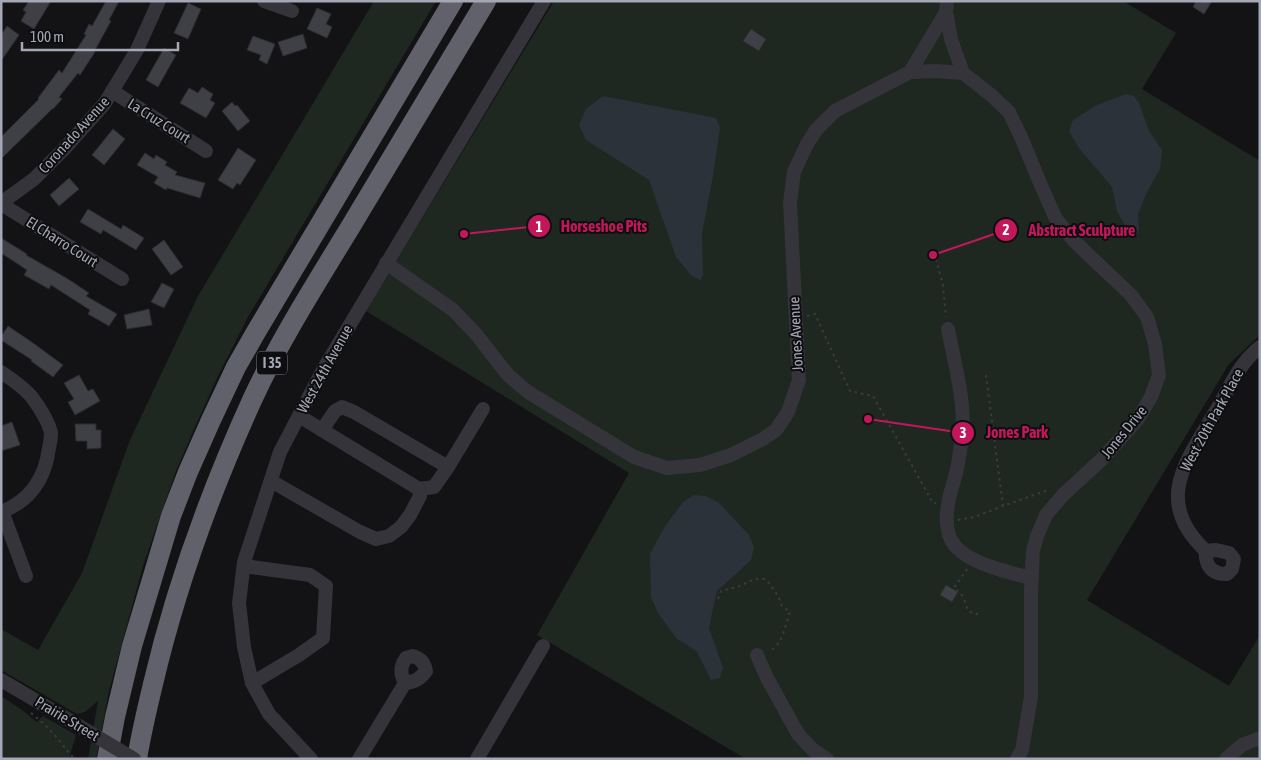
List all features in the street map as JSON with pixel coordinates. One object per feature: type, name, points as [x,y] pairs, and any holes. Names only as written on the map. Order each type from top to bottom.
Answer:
[{"type":"highway","name":"I 35","points":[[108,759],[115,717],[132,646],[171,516],[211,420],[236,367],[256,332],[453,1]]},
{"type":"highway","name":"I 35","points":[[136,759],[156,670],[183,574],[220,474],[254,397],[319,278],[486,1]]},
{"type":"street","name":"Coronado Avenue","points":[[1,204],[34,180],[105,102],[137,50],[159,1]]},
{"type":"street","points":[[264,1],[292,11]]},
{"type":"street","name":"West 24th Avenue","points":[[311,759],[269,714],[252,683],[244,647],[239,604],[244,566],[280,452],[324,368],[544,1]]},
{"type":"street","points":[[910,72],[946,6]]},
{"type":"street","points":[[910,72],[963,73],[951,39],[946,6]]},
{"type":"street","name":"Jones Avenue","points":[[386,263],[453,310],[476,334],[508,375],[528,392],[634,457],[667,468],[700,465],[731,455],[763,439],[776,430],[788,412],[799,380],[790,203],[794,172],[806,146],[816,130],[836,111],[910,72]]},
{"type":"street","name":"Jones Drive","points":[[963,73],[1009,112],[1056,219],[1075,242],[1131,295],[1147,317],[1155,344],[1159,375],[1151,397],[1138,419],[1102,459],[1060,498],[1046,515],[1037,536],[1033,551],[1031,697],[1022,750],[1017,759]]},
{"type":"street","name":"La Cruz Court","points":[[112,91],[206,151]]},
{"type":"street","name":"El Charro Court","points":[[1,204],[122,279]]},
{"type":"street","points":[[948,329],[962,409],[963,433],[957,470],[948,504],[947,527],[953,543],[964,554],[1001,570],[1032,578]]},
{"type":"street","name":"West 20th Park Place","points":[[1206,551],[1195,541],[1179,513],[1180,476],[1189,456],[1232,381],[1250,355],[1260,347]]},
{"type":"street","points":[[1,372],[30,396],[46,420],[51,434],[48,456],[42,477],[29,495],[13,507],[2,512],[26,576]]},
{"type":"street","points":[[322,430],[335,411],[342,407],[354,412],[448,467]]},
{"type":"street","points":[[299,416],[419,489],[434,487],[483,409]]},
{"type":"street","points":[[271,481],[360,532],[376,539],[389,536],[401,527],[420,496],[419,489]]},
{"type":"street","points":[[244,566],[310,575],[326,586],[323,638],[252,683]]},
{"type":"street","points":[[477,759],[544,646]]},
{"type":"street","points":[[758,655],[767,678],[798,734],[813,750],[828,759]]},
{"type":"street","name":"Prairie Street","points":[[1,680],[136,759]]},
{"type":"street","points":[[359,759],[405,683]]},
{"type":"street","points":[[1226,759],[1242,745],[1260,738]]},
{"type":"path","points":[[936,259],[943,285],[948,329]]},
{"type":"path","points":[[796,318],[815,314],[850,391],[873,396],[933,503],[948,504]]},
{"type":"path","points":[[986,375],[1003,506]]},
{"type":"path","points":[[947,520],[974,517],[1045,491],[1060,498]]},
{"type":"path","points":[[972,558],[964,575],[954,588],[964,598],[967,608],[973,613],[980,614]]},
{"type":"path","points":[[718,600],[721,591],[755,579],[764,579],[770,584],[782,606],[790,612],[777,646],[758,655]]},
{"type":"path","points":[[28,710],[41,721],[75,759]]},
{"type":"shaded area","points":[[374,1],[436,1],[248,317],[218,376],[176,471],[143,566],[109,691],[96,759],[88,759],[98,701],[85,712],[77,714],[1,670],[1,629],[38,650],[82,573],[130,440],[198,296]]},
{"type":"shaded area","points":[[554,1],[1123,1],[1176,33],[1142,89],[1260,161],[1260,335],[1229,364],[1087,600],[1229,686],[1260,635],[1260,759],[746,759],[537,635],[629,473],[366,311]]},
{"type":"shaded area","points":[[1126,94],[1134,96],[1139,103],[1149,131],[1162,150],[1160,169],[1147,192],[1138,214],[1139,229],[1137,235],[1127,229],[1117,211],[1112,187],[1079,148],[1069,131],[1073,120],[1097,105]]},
{"type":"shaded area","points":[[603,96],[716,118],[720,128],[702,233],[703,276],[700,280],[691,275],[676,257],[649,180],[586,140],[579,125],[586,109]]},
{"type":"shaded area","points":[[694,495],[706,496],[719,503],[749,535],[754,547],[751,560],[717,591],[709,628],[723,668],[720,678],[711,680],[697,652],[677,639],[658,613],[651,597],[650,554],[664,528],[683,502]]},
{"type":"shaded area","points":[[1,696],[37,722],[43,716],[76,735],[69,759],[1,759]]},
{"type":"building","points":[[29,1],[51,1],[34,29],[21,21],[26,12],[23,10]]},
{"type":"building","points":[[106,1],[119,1],[95,52],[80,75],[78,73],[59,97],[62,99],[53,109],[1,159],[1,137],[39,99],[59,70],[62,73],[86,35],[84,34],[89,24],[92,26]]},
{"type":"building","points":[[1196,1],[1212,1],[1204,14],[1193,7]]},
{"type":"building","points":[[188,3],[201,9],[188,39],[174,33]]},
{"type":"building","points":[[317,8],[331,14],[326,24],[332,27],[327,38],[307,29]]},
{"type":"building","points":[[7,26],[19,35],[1,61],[1,35]]},
{"type":"building","points":[[751,29],[766,39],[759,51],[743,41]]},
{"type":"building","points":[[303,34],[307,48],[283,56],[278,42]]},
{"type":"building","points":[[253,36],[275,44],[267,64],[259,60],[261,55],[247,50]]},
{"type":"building","points":[[164,48],[176,55],[158,87],[146,80]]},
{"type":"building","points":[[202,87],[213,94],[210,100],[215,103],[206,118],[180,103],[189,88],[198,93]]},
{"type":"building","points":[[232,102],[235,106],[237,105],[250,121],[238,131],[222,111]]},
{"type":"building","points":[[113,129],[125,139],[104,165],[92,155]]},
{"type":"building","points":[[238,148],[256,160],[240,185],[237,183],[233,189],[218,180]]},
{"type":"building","points":[[145,153],[154,159],[156,155],[167,162],[165,165],[177,172],[175,175],[205,183],[200,198],[167,188],[166,190],[154,183],[158,177],[137,165]]},
{"type":"building","points":[[69,178],[79,189],[59,206],[50,195]]},
{"type":"building","points":[[88,209],[121,229],[123,225],[144,238],[136,250],[103,230],[101,234],[80,222]]},
{"type":"building","points":[[1,238],[68,279],[89,293],[86,296],[117,314],[109,326],[88,314],[90,310],[51,285],[49,289],[24,275],[27,270],[1,253]]},
{"type":"building","points":[[164,240],[183,267],[171,275],[152,249]]},
{"type":"building","points":[[162,283],[174,289],[164,308],[151,302]]},
{"type":"building","points":[[149,309],[152,325],[127,329],[124,315]]},
{"type":"building","points":[[8,326],[63,365],[53,377],[32,360],[1,340]]},
{"type":"building","points":[[79,375],[88,391],[93,389],[100,401],[75,415],[68,402],[74,399],[64,383]]},
{"type":"building","points":[[12,422],[20,445],[1,451],[1,426]]},
{"type":"building","points":[[75,424],[96,424],[96,430],[101,430],[101,448],[87,449],[87,441],[76,441]]},
{"type":"building","points":[[946,585],[958,592],[952,602],[940,595]]},
{"type":"place","name":"Horseshoe Pits","points":[[464,234]]},
{"type":"place","name":"Abstract Sculpture","points":[[933,255]]},
{"type":"place","name":"Jones Park","points":[[868,419]]}]
